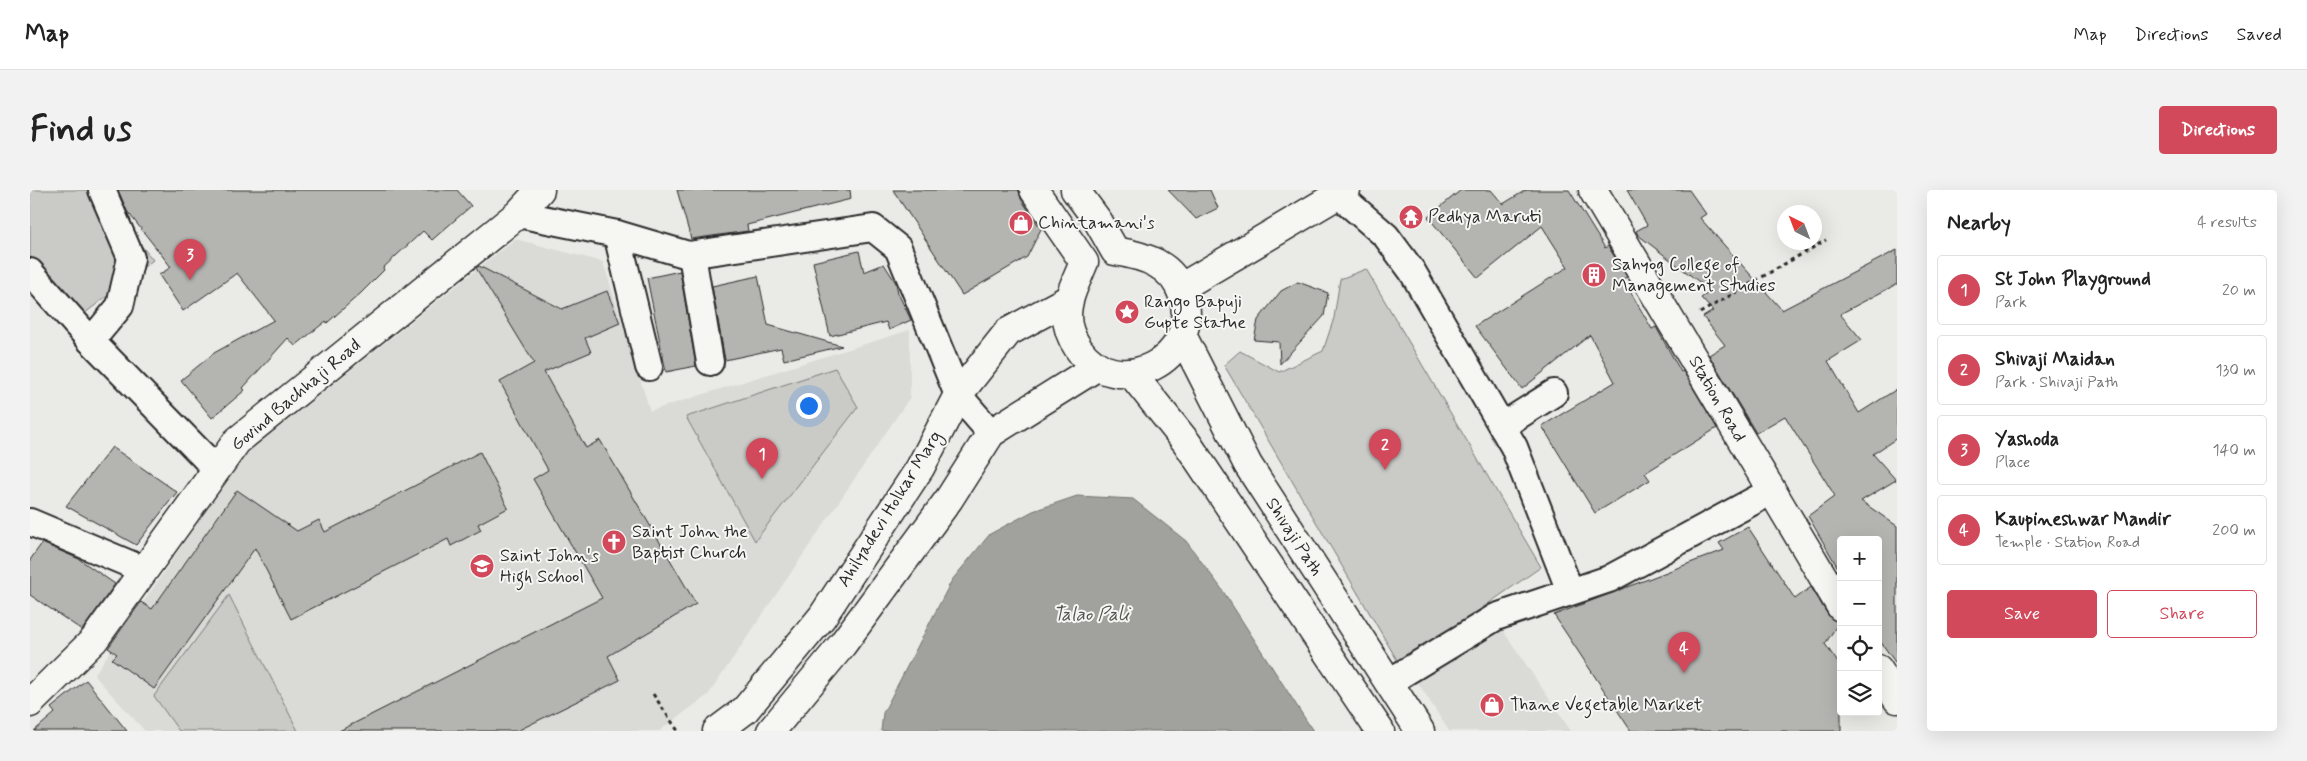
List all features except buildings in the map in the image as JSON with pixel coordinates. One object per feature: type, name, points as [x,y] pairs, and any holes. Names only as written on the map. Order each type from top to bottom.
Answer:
[{"type":"main road","name":"Govind Bachhaji Road","points":[[30,703],[94,640],[237,440],[518,214],[540,190]]},
{"type":"main road","points":[[1034,190],[1084,262],[1069,299],[1067,318],[1071,337],[1082,354],[1098,366],[1113,372],[1131,373],[1147,370],[1162,362],[1174,350],[1182,336],[1185,311],[1180,288],[1170,272],[1155,261],[1115,251],[1098,221],[1075,190]]},
{"type":"main road","name":"Station Road","points":[[1592,190],[1676,327],[1770,492],[1837,601]]},
{"type":"main road","points":[[1180,288],[1343,192]]},
{"type":"main road","name":"Ahilyadevi Holkar Marg","points":[[717,731],[745,710],[822,617],[920,468],[958,395],[1008,332],[1069,299]]},
{"type":"main road","name":"Shivaji Path","points":[[1182,336],[1248,465],[1420,731]]},
{"type":"main road","name":"Ahilyadevi Holkar Marg","points":[[771,731],[848,637],[949,499],[991,433],[1098,366]]},
{"type":"main road","name":"Shivaji Path","points":[[1131,373],[1187,443],[1380,731]]},
{"type":"main road","points":[[1879,671],[1897,699]]},
{"type":"street","points":[[91,342],[120,306],[131,258],[102,190]]},
{"type":"street","points":[[1343,192],[1386,236],[1412,271],[1514,447],[1570,591]]},
{"type":"street","points":[[518,214],[617,234],[692,255],[873,228],[898,248],[958,395],[991,433]]},
{"type":"street","points":[[617,234],[649,367]]},
{"type":"street","points":[[692,255],[710,362]]},
{"type":"street","points":[[30,272],[91,342],[216,469]]},
{"type":"street","points":[[1502,426],[1554,393]]},
{"type":"street","points":[[1389,682],[1496,617],[1609,579],[1770,492]]},
{"type":"street","points":[[30,522],[144,570]]},
{"type":"path","points":[[1676,327],[1826,240]]},
{"type":"path","points":[[653,694],[678,731]]},
{"type":"shaded area","points":[[30,190],[96,190],[153,260],[84,314],[30,256]]},
{"type":"shaded area","name":"Saint John's High School","points":[[515,239],[603,262],[650,411],[910,330],[910,397],[708,695],[659,731],[145,731],[94,675],[242,457]]},
{"type":"shaded area","points":[[1366,269],[1541,567],[1400,665],[1224,365],[1240,351],[1279,372],[1323,351],[1334,318],[1340,279]]},
{"type":"shaded area","points":[[835,368],[858,407],[755,541],[686,417]]},
{"type":"shaded area","points":[[229,595],[298,731],[179,731],[154,696]]},
{"type":"shaded area","name":"Thane Vegetable Market","points":[[1502,629],[1571,731],[1449,731],[1415,678]]},
{"type":"water","name":"Talao Pali","points":[[1077,496],[1133,499],[1186,541],[1221,588],[1313,731],[881,731],[883,713],[952,580],[990,534],[1033,511]]},
{"type":"place","name":"Pedhya Maruti","points":[[1411,217]]},
{"type":"place","name":"Chintamani's","points":[[1021,223]]},
{"type":"place","name":"Sahyog College of Management Studies","points":[[1594,275]]},
{"type":"place","name":"Yashoda","points":[[190,280]]},
{"type":"place","name":"Rango Bapuji Gupte Statue","points":[[1127,312]]},
{"type":"place","name":"Shivaji Maidan","points":[[1385,470]]},
{"type":"place","name":"St John Playground","points":[[762,479]]},
{"type":"place","name":"Saint John the Baptist Church","points":[[614,542]]},
{"type":"place","name":"Saint John's High School","points":[[482,566]]},
{"type":"place","name":"Kaupineshwar Mandir","points":[[1684,673]]},
{"type":"place","name":"Thane Vegetable Market","points":[[1492,705]]}]
